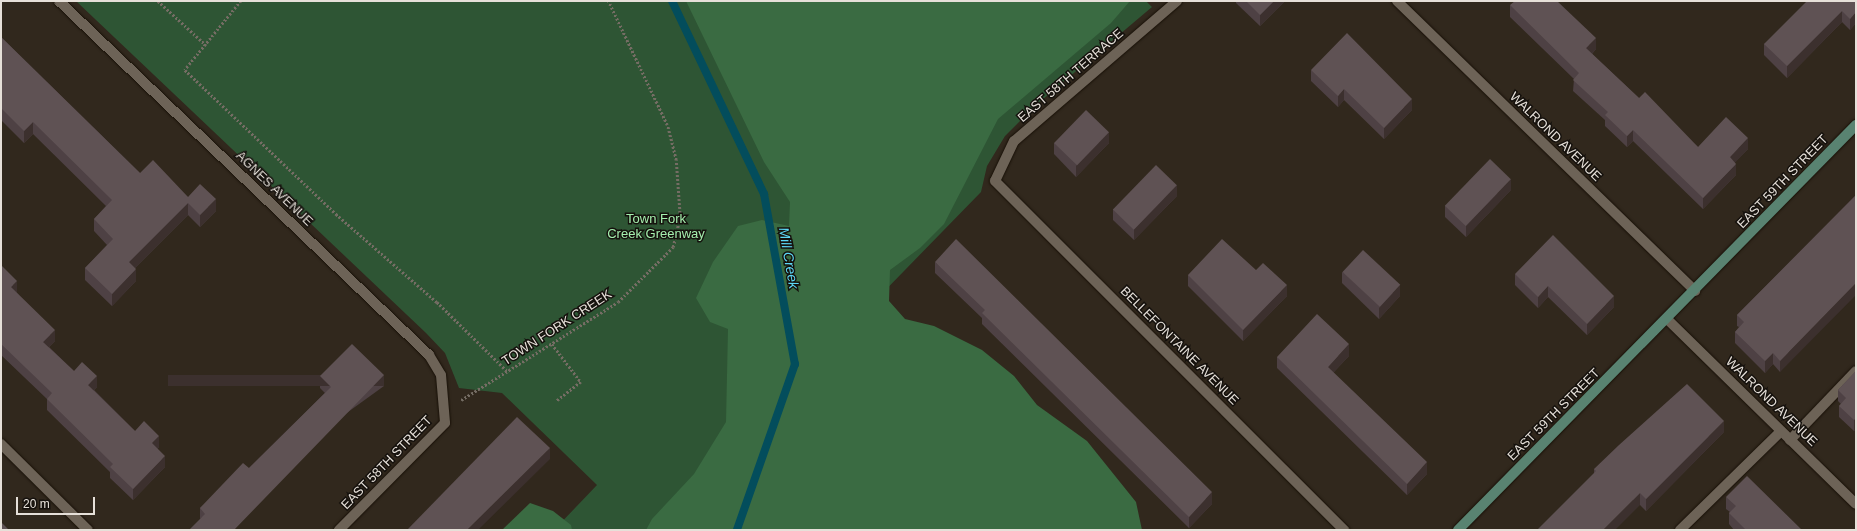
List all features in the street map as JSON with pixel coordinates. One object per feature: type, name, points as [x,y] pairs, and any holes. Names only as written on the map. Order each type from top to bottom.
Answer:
[{"type":"street","name":"AGNES AVENUE","points":[[59,1],[429,355],[441,375],[444,410]]},
{"type":"street","name":"EAST 58TH TERRACE","points":[[995,181],[1014,142],[1177,1]]},
{"type":"street","name":"WALROND AVENUE","points":[[1398,1],[1695,290]]},
{"type":"street","name":"EAST 59TH STREET","points":[[1458,530],[1856,125]]},
{"type":"street","name":"BELLEFONTAINE AVENUE","points":[[995,181],[1344,530]]},
{"type":"street","name":"WALROND AVENUE","points":[[1667,319],[1856,504]]},
{"type":"street","points":[[1790,440],[1856,371]]},
{"type":"street","name":"EAST 58TH STREET","points":[[339,530],[444,423],[444,410]]},
{"type":"street","points":[[1680,530],[1781,431]]},
{"type":"street","points":[[1,444],[88,530]]},
{"type":"path","points":[[158,1],[206,45]]},
{"type":"path","points":[[241,1],[185,70],[336,214],[437,302],[508,372]]},
{"type":"path","name":"TOWN FORK CREEK","points":[[444,410],[508,372],[618,302],[673,247],[680,217],[676,160],[667,125],[608,1]]},
{"type":"path","points":[[552,344],[581,382],[557,401]]},
{"type":"green space","name":"Town Fork Creek Greenway","points":[[76,1],[1146,1],[1152,7],[1036,105],[1005,136],[987,166],[981,192],[867,309],[833,530],[554,530],[597,485],[502,393],[459,388],[445,353],[426,333]]},
{"type":"green space","points":[[686,1],[1130,1],[1111,23],[998,119],[944,224],[920,248],[890,270],[889,301],[905,319],[934,326],[982,350],[1014,376],[1037,405],[1087,441],[1136,502],[1142,530],[646,530],[652,519],[694,474],[726,422],[728,329],[710,322],[696,298],[713,262],[738,226],[762,220],[789,226],[790,202],[764,162]]},
{"type":"green space","points":[[530,503],[553,511],[571,525],[572,530],[502,530]]},
{"type":"building","points":[[1246,1],[1274,1],[1260,15]]},
{"type":"building","points":[[1515,1],[1557,1],[1596,38],[1586,48],[1639,98],[1645,92],[1698,147],[1726,117],[1748,138],[1730,157],[1736,164],[1703,198],[1633,130],[1627,136],[1605,115],[1608,112],[1573,80],[1579,73],[1510,5]]},
{"type":"building","points":[[1807,1],[1856,1],[1856,12],[1850,19],[1842,11],[1787,66],[1764,44]]},
{"type":"building","points":[[1347,33],[1412,99],[1384,128],[1344,89],[1338,96],[1311,70]]},
{"type":"building","points":[[1,37],[140,173],[153,160],[188,197],[200,184],[216,199],[200,215],[188,203],[129,262],[136,269],[112,294],[85,268],[113,239],[94,219],[112,200],[33,122],[24,131],[1,108]]},
{"type":"building","points":[[1086,110],[1109,132],[1077,165],[1054,143]]},
{"type":"building","points":[[1490,159],[1511,179],[1466,226],[1445,206]]},
{"type":"building","points":[[1156,165],[1177,185],[1134,230],[1113,210]]},
{"type":"building","points":[[1856,195],[1856,283],[1780,361],[1773,353],[1765,361],[1735,332],[1744,322],[1737,315]]},
{"type":"building","points":[[1553,235],[1614,296],[1587,324],[1548,286],[1538,297],[1515,274]]},
{"type":"building","points":[[956,239],[1212,492],[1189,517],[982,313],[985,310],[935,262]]},
{"type":"building","points":[[1222,239],[1256,270],[1263,263],[1287,285],[1243,330],[1188,275]]},
{"type":"building","points":[[1363,250],[1400,285],[1380,307],[1343,272]]},
{"type":"building","points":[[1,265],[17,281],[11,287],[55,330],[43,342],[74,371],[82,362],[97,376],[88,385],[135,431],[144,421],[159,436],[152,443],[165,456],[133,489],[110,467],[113,464],[47,399],[52,393],[1,344]]},
{"type":"building","points":[[1317,314],[1349,344],[1328,367],[1427,462],[1407,484],[1277,357]]},
{"type":"building","points":[[352,344],[384,375],[234,530],[189,530],[205,514],[200,508],[243,463],[249,468],[331,387],[320,376]]},
{"type":"building","points":[[1856,371],[1856,418],[1854,420],[1839,406],[1846,398],[1838,390]]},
{"type":"building","points":[[1687,384],[1724,421],[1646,499],[1640,493],[1603,530],[1537,530],[1596,471],[1594,469]]},
{"type":"building","points":[[517,417],[550,448],[467,530],[407,530]]},
{"type":"building","points":[[1747,476],[1802,530],[1746,530],[1729,513],[1736,506],[1726,497]]},
{"type":"building","points":[[1,522],[9,530],[1,530]]},
{"type":"waterway","name":"Mill Creek","points":[[672,1],[764,194],[795,364],[737,530]]}]
